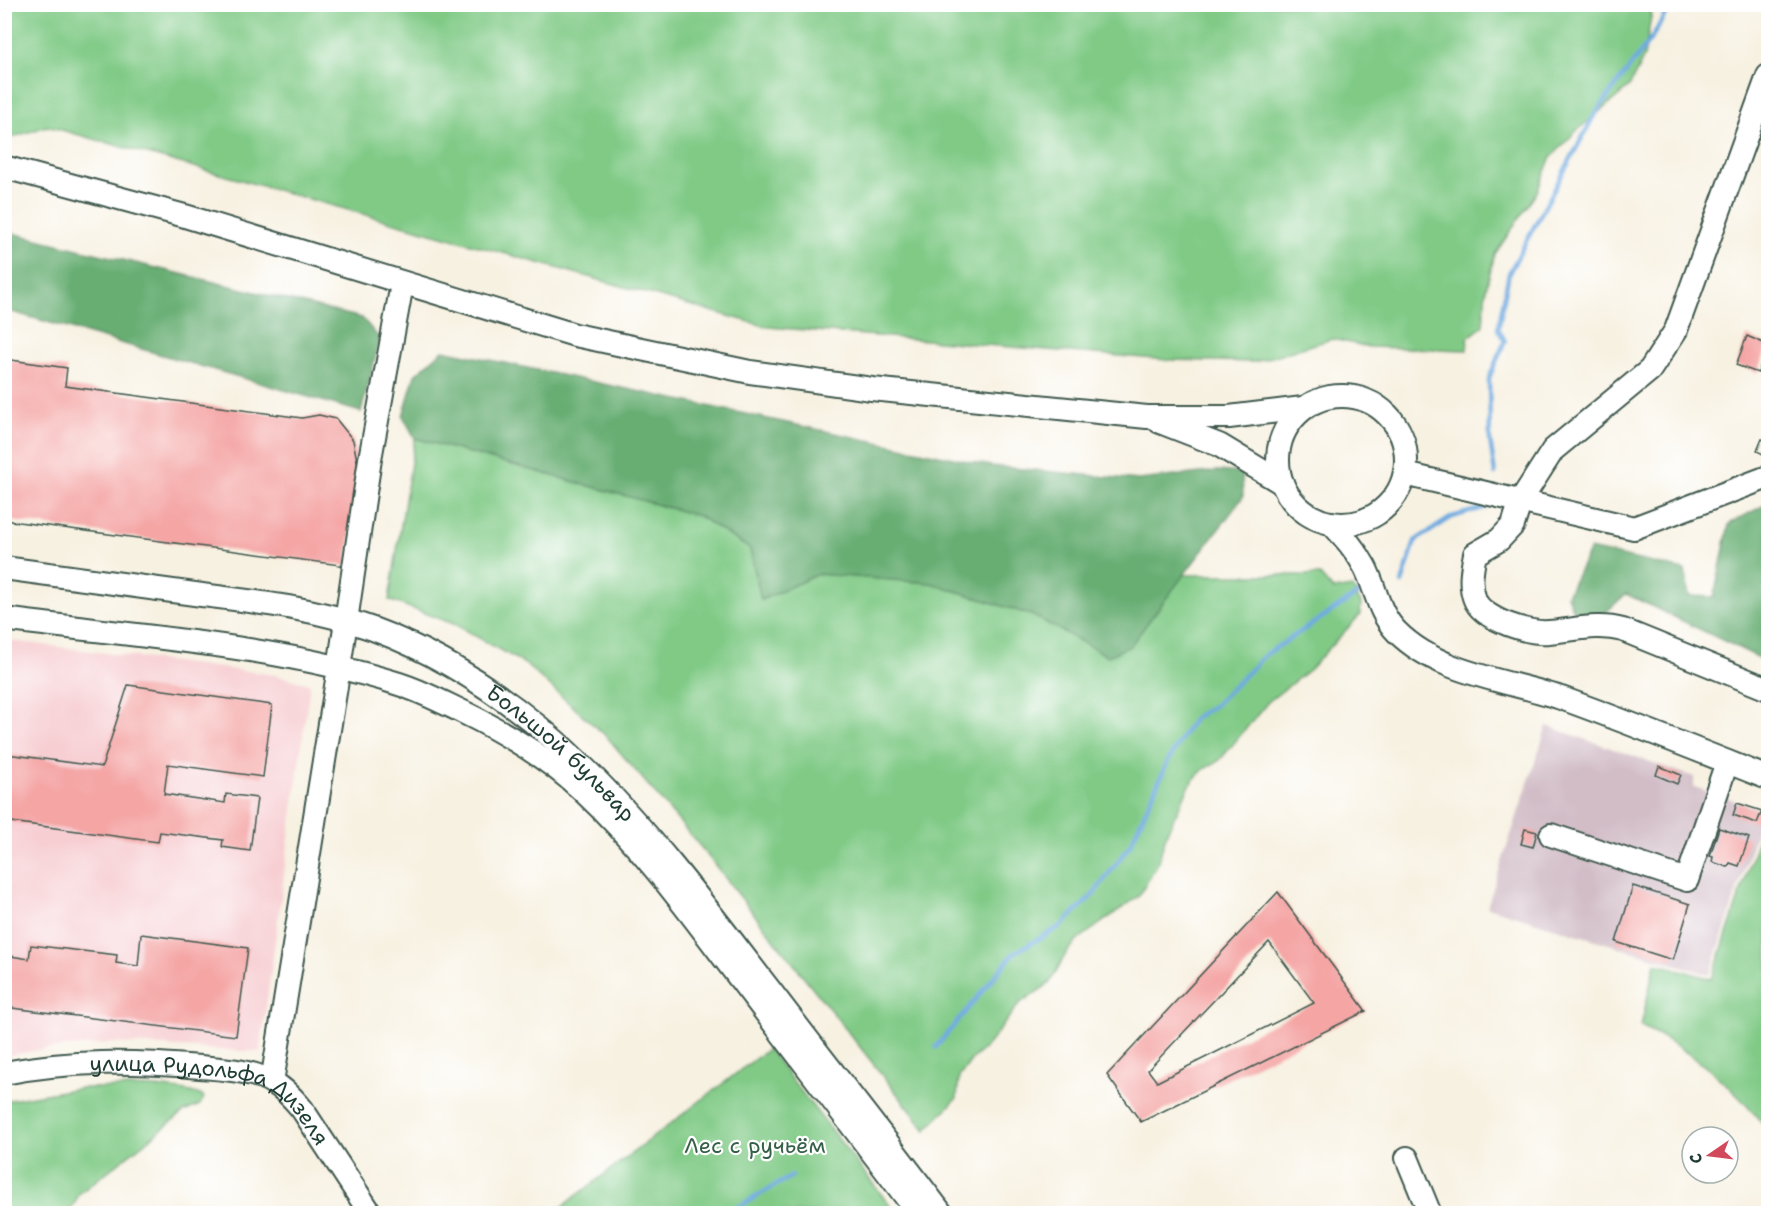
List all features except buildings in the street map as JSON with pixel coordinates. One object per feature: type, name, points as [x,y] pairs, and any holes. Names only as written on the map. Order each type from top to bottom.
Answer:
[{"type":"street","points":[[1768,76],[1676,330],[1650,370],[1553,450],[1521,500],[1513,525],[1499,540],[1474,554],[1471,578],[1476,602],[1493,616],[1522,630],[1548,632],[1608,626],[1768,688]]},
{"type":"street","points":[[4,167],[185,216],[575,335],[750,372],[872,389],[1147,417],[1229,417],[1304,408]]},
{"type":"street","points":[[272,1082],[347,621],[370,459],[402,284]]},
{"type":"street","points":[[1366,568],[1370,530],[1378,513],[1395,496],[1405,474],[1406,454],[1402,436],[1392,419],[1377,406],[1359,398],[1340,395],[1321,399],[1304,408],[1290,422],[1281,441],[1278,462],[1282,483],[1291,500],[1306,513],[1331,524],[1354,549],[1366,568],[1386,618],[1396,631],[1420,651],[1472,673],[1556,696],[1627,721],[1768,778]]},
{"type":"street","points":[[1147,417],[1219,445],[1282,483]]},
{"type":"street","points":[[1405,474],[1634,528],[1768,477]]},
{"type":"street","points":[[1331,524],[1348,524],[1378,513]]},
{"type":"street","name":"Большой бульвар","points":[[4,568],[273,604],[347,621],[410,645],[461,672],[505,701],[588,769],[631,814],[942,1214]]},
{"type":"street","name":"Большой бульвар","points":[[4,619],[266,653],[339,668],[402,685],[494,728],[538,755],[582,789],[622,830],[679,899],[919,1214]]},
{"type":"street","points":[[1551,835],[1687,880],[1727,762]]},
{"type":"street","name":"улица Рудольфа Дизеля","points":[[4,1073],[77,1063],[132,1061],[221,1069],[260,1076],[290,1094],[302,1109],[370,1214]]},
{"type":"street","points":[[1407,1158],[1430,1214]]},
{"type":"shaded area","points":[[5,640],[275,675],[310,684],[260,1052],[113,1043],[45,1049],[5,1056]]},
{"type":"shaded area","points":[[1547,726],[1694,777],[1694,787],[1763,810],[1710,975],[1487,907]]},
{"type":"green space","points":[[4,5],[1653,5],[1644,57],[1629,87],[1574,133],[1550,159],[1537,192],[1495,254],[1486,288],[1483,326],[1468,338],[1467,350],[1369,347],[1332,339],[1255,362],[1168,360],[768,327],[47,126],[5,140]]},
{"type":"green space","points":[[4,231],[362,318],[380,339],[361,412],[5,310]]},
{"type":"green space","points":[[443,350],[991,466],[1139,480],[1218,471],[1242,473],[1243,497],[1130,646],[1108,656],[1034,616],[931,583],[818,574],[761,600],[750,549],[699,516],[415,438],[403,416],[415,375]]},
{"type":"green space","points":[[415,438],[699,516],[750,549],[762,600],[818,574],[931,583],[1034,616],[1108,656],[1130,646],[1183,575],[1320,575],[1333,590],[1352,587],[1361,603],[1360,615],[1310,669],[1268,702],[1220,760],[1204,769],[1192,781],[1168,830],[1157,865],[1139,896],[1079,939],[1067,952],[1049,984],[1020,1003],[987,1046],[972,1059],[959,1077],[957,1098],[926,1130],[699,845],[607,737],[525,664],[456,625],[389,600]]},
{"type":"green space","points":[[1768,503],[1768,662],[1626,594],[1603,615],[1573,611],[1567,595],[1590,549],[1685,570],[1689,596],[1714,597],[1729,524]]},
{"type":"green space","points":[[1767,812],[1768,1131],[1742,1100],[1711,1071],[1677,1046],[1641,1026],[1655,963],[1712,979]]},
{"type":"green space","name":"Лес с ручьём","points":[[768,1049],[896,1213],[554,1213]]},
{"type":"green space","points":[[80,1088],[162,1088],[204,1097],[200,1105],[184,1112],[80,1193],[69,1213],[5,1213],[5,1101]]},
{"type":"waterway","points":[[1495,474],[1490,440],[1489,378],[1505,341],[1498,329],[1509,273],[1595,114],[1653,36],[1671,4]]},
{"type":"waterway","points":[[1402,583],[1415,541],[1452,517],[1487,507]]},
{"type":"waterway","points":[[936,1047],[1014,953],[1061,926],[1093,895],[1130,845],[1169,759],[1194,718],[1215,705],[1265,655],[1358,594]]},
{"type":"waterway","points":[[726,1214],[792,1176]]}]
